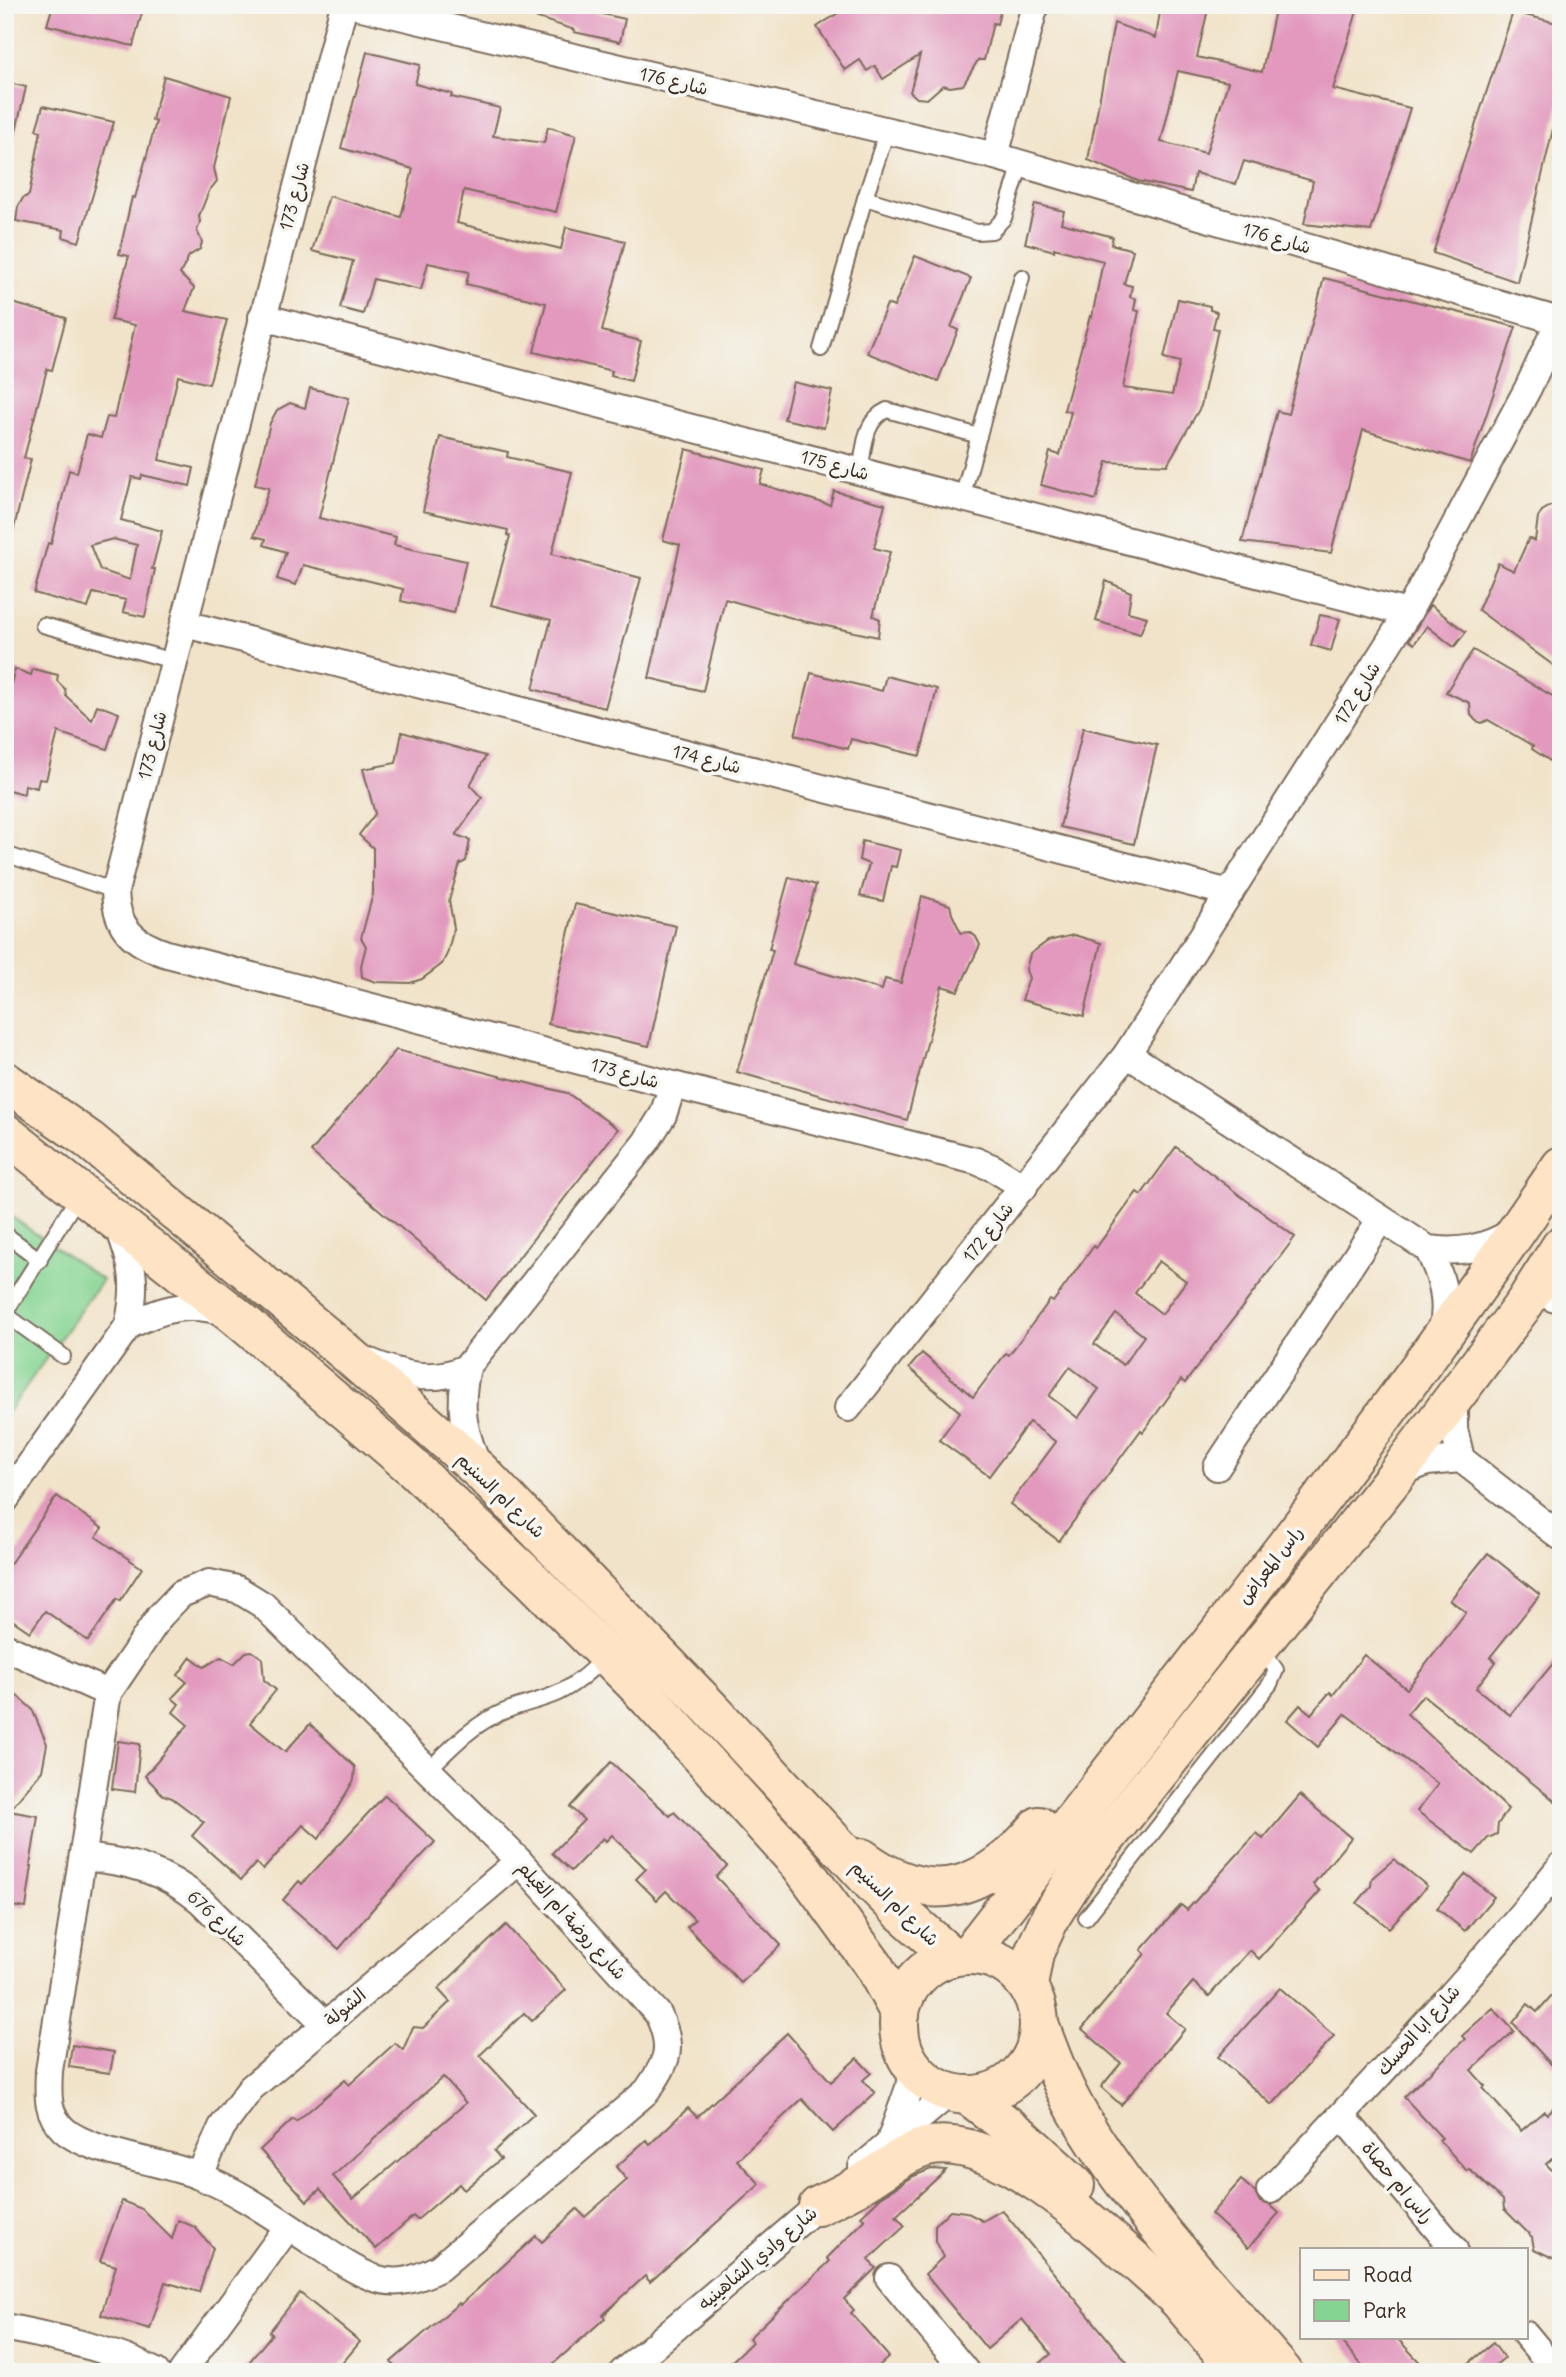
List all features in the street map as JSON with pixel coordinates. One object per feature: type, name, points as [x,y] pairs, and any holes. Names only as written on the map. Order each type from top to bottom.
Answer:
[{"type":"main road","name":"شارع ام السنيم","points":[[5,1081],[89,1140],[344,1351],[480,1471],[712,1710],[812,1821],[901,1912],[960,1956]]},
{"type":"main road","points":[[5,1133],[237,1317],[412,1467],[532,1580],[607,1655],[801,1866],[874,1966],[900,2014]]},
{"type":"main road","name":"راس المعراض","points":[[960,1956],[1334,1483],[1440,1341],[1561,1166]]},
{"type":"main road","points":[[1028,1986],[1034,1953],[1051,1916],[1077,1875],[1396,1475],[1454,1398],[1546,1299],[1561,1246]]},
{"type":"main road","points":[[812,1821],[872,1866],[900,1879],[926,1886],[953,1887],[987,1876],[1005,1863],[1034,1832],[1152,1683],[1230,1615]]},
{"type":"main road","points":[[1239,2372],[1181,2302],[1052,2162],[959,2095],[930,2085],[915,2071],[904,2054],[899,2034],[900,2014],[906,1994],[918,1978],[934,1965],[960,1956],[985,1956],[1002,1963],[1028,1986],[1037,2006],[1040,2027],[1060,2078],[1080,2118],[1106,2158],[1138,2201],[1283,2372]]},
{"type":"main road","points":[[959,2095],[991,2092],[1010,2083],[1026,2068],[1036,2048],[1040,2027]]},
{"type":"main road","points":[[818,2206],[913,2153],[943,2144],[962,2146],[1009,2164],[1032,2179],[1085,2219],[1181,2302]]},
{"type":"street","name":"شارع 173","points":[[344,5],[115,891],[115,905],[124,926],[139,943],[153,949],[976,1161],[1001,1172],[1024,1187]]},
{"type":"street","name":"شارع 176","points":[[353,5],[995,156],[1560,319]]},
{"type":"street","points":[[995,156],[1035,5]]},
{"type":"street","name":"شارع 175","points":[[262,317],[1408,613]]},
{"type":"street","name":"شارع 172","points":[[848,1408],[1127,1054],[1408,613],[1528,388],[1560,319]]},
{"type":"street","name":"شارع 174","points":[[185,624],[1230,893]]},
{"type":"street","points":[[1127,1054],[1428,1249],[1453,1252],[1478,1248],[1501,1239],[1520,1227]]},
{"type":"street","name":"شارع 173","points":[[480,1471],[464,1425],[461,1407],[467,1367],[646,1142],[663,1115],[673,1085]]},
{"type":"street","points":[[1217,1467],[1381,1219]]},
{"type":"street","points":[[5,1500],[128,1326],[134,1281],[131,1259],[117,1222]]},
{"type":"street","points":[[1428,1249],[1439,1271],[1445,1294],[1445,1318],[1440,1341]]},
{"type":"street","points":[[128,1326],[155,1312],[183,1306],[212,1309],[237,1317]]},
{"type":"street","points":[[344,1351],[381,1367],[415,1376],[444,1376],[467,1367]]},
{"type":"street","points":[[1454,1398],[1454,1429],[1461,1459],[1561,1537]]},
{"type":"street","points":[[1396,1475],[1427,1462],[1461,1459]]},
{"type":"street","name":"شارع روضة ام الغيلم","points":[[209,1583],[237,1588],[263,1605],[519,1861],[658,2014],[667,2032],[669,2050],[661,2071],[647,2091],[439,2267],[418,2278],[400,2283],[375,2278],[351,2267],[236,2193],[199,2176],[87,2143],[66,2132],[55,2120],[47,2100],[49,2071],[108,1693],[160,1616],[181,1594],[209,1583]]},
{"type":"street","points":[[5,1647],[108,1693]]},
{"type":"street","name":"شارع 676","points":[[83,1857],[123,1861],[154,1871],[181,1885],[201,1901],[326,2024]]},
{"type":"street","name":"الشولة","points":[[199,2176],[222,2127],[251,2088],[519,1861]]},
{"type":"street","name":"شارع ابا الحسك","points":[[1270,2190],[1342,2116],[1556,1882]]},
{"type":"street","name":"شارع وادي الشاهينيه","points":[[889,2143],[915,2071]]},
{"type":"street","name":"شارع وادي الشاهينيه","points":[[623,2372],[889,2143],[959,2095]]},
{"type":"street","name":"راس ام حصاة","points":[[1342,2116],[1453,2248]]},
{"type":"street","points":[[182,2372],[288,2227]]},
{"type":"street","points":[[889,2277],[953,2367]]},
{"type":"street","points":[[5,2327],[68,2340],[108,2352],[156,2372]]},
{"type":"street","points":[[1528,2337],[1557,2372]]},
{"type":"lane","points":[[821,349],[887,131]]},
{"type":"lane","points":[[865,198],[977,232],[992,231],[1004,218],[1021,164]]},
{"type":"lane","points":[[962,498],[1022,277]]},
{"type":"lane","points":[[860,471],[869,425],[878,414],[887,410],[979,436]]},
{"type":"lane","points":[[43,625],[173,661]]},
{"type":"lane","points":[[5,854],[115,891]]},
{"type":"lane","points":[[63,1356],[5,1313],[80,1193]]},
{"type":"lane","points":[[5,1234],[40,1260]]},
{"type":"lane","points":[[1086,1918],[1270,1684],[1276,1670],[1270,1661],[1253,1654]]},
{"type":"lane","points":[[428,1770],[482,1722],[559,1692],[587,1674],[607,1655]]},
{"type":"green space","points":[[5,1212],[102,1280],[5,1416]]},
{"type":"building","points":[[53,5],[144,5],[133,46],[47,25]]},
{"type":"building","points":[[510,5],[562,5],[625,19],[620,42],[574,32],[575,30],[510,9]]},
{"type":"building","points":[[850,5],[1002,5],[997,24],[993,23],[984,60],[978,60],[963,85],[943,85],[927,99],[917,98],[910,92],[920,55],[883,79],[875,66],[867,71],[860,60],[845,70],[817,27]]},
{"type":"building","points":[[1161,5],[1209,5],[1197,57],[1262,72],[1276,5],[1359,5],[1333,89],[1410,108],[1371,231],[1304,224],[1313,181],[1244,161],[1236,184],[1195,173],[1191,192],[1138,181],[1088,160],[1114,23],[1156,38]],"holes":[[[1178,71],[1228,82],[1206,153],[1161,142]]]},
{"type":"building","points":[[1513,12],[1561,24],[1561,95],[1517,282],[1433,253]]},
{"type":"building","points":[[367,52],[420,65],[415,84],[452,94],[451,97],[500,108],[493,136],[544,143],[548,127],[576,135],[556,212],[464,190],[457,223],[561,249],[566,227],[625,241],[602,331],[641,341],[631,381],[611,376],[612,371],[534,352],[546,303],[466,284],[469,272],[428,263],[421,290],[373,279],[363,314],[340,308],[353,261],[312,251],[329,196],[401,217],[413,169],[341,148]]},
{"type":"building","points":[[164,76],[231,96],[214,168],[217,181],[209,191],[199,216],[197,231],[202,242],[200,249],[189,256],[180,274],[194,288],[185,311],[227,320],[209,384],[178,376],[159,460],[194,468],[190,486],[142,475],[141,479],[132,477],[121,520],[162,531],[152,569],[155,569],[145,617],[123,612],[126,600],[93,593],[88,608],[34,593],[48,543],[51,544],[69,470],[77,473],[87,434],[101,438],[107,417],[114,418],[135,325],[111,320],[129,256],[119,254],[132,197],[135,198],[156,122],[152,120]],"holes":[[[113,539],[137,545],[130,580],[100,570],[90,545]]]},
{"type":"building","points":[[5,82],[26,87],[13,144],[5,143]]},
{"type":"building","points":[[43,106],[114,122],[79,242],[63,237],[64,230],[16,221],[18,207],[23,198],[29,195],[41,131],[36,130]]},
{"type":"building","points":[[1035,204],[1064,211],[1061,223],[1113,237],[1111,244],[1133,250],[1124,284],[1132,286],[1130,297],[1136,299],[1134,310],[1139,311],[1123,388],[1172,395],[1180,362],[1164,358],[1178,299],[1210,306],[1210,310],[1217,312],[1213,328],[1218,329],[1201,406],[1167,465],[1107,462],[1096,500],[1041,485],[1050,452],[1060,455],[1071,412],[1064,410],[1090,316],[1092,317],[1103,261],[1025,243]]},
{"type":"building","points":[[915,256],[971,278],[951,327],[958,330],[938,381],[867,353],[887,304],[894,307]]},
{"type":"building","points":[[1324,278],[1516,327],[1470,463],[1363,430],[1331,553],[1242,542],[1277,411],[1288,414]]},
{"type":"building","points":[[5,301],[66,318],[52,370],[47,369],[24,458],[31,459],[12,536],[5,535]]},
{"type":"building","points":[[793,382],[832,391],[824,428],[784,419]]},
{"type":"building","points":[[310,388],[349,398],[319,518],[396,537],[394,545],[466,561],[454,613],[401,601],[403,589],[303,565],[296,585],[277,579],[286,552],[264,545],[266,539],[254,536],[269,488],[255,485],[270,423],[277,410],[290,403],[305,408]]},
{"type":"building","points":[[440,437],[508,452],[507,457],[572,472],[552,554],[641,578],[605,708],[533,689],[551,620],[491,605],[510,536],[507,535],[508,530],[423,511]]},
{"type":"building","points":[[686,449],[764,470],[760,484],[830,505],[834,491],[885,504],[874,548],[890,552],[873,616],[880,619],[878,637],[803,621],[725,599],[703,691],[649,678],[680,545],[663,540]]},
{"type":"building","points":[[1561,500],[1561,671],[1478,610],[1498,563],[1514,571],[1529,538],[1535,541],[1538,517],[1542,511]]},
{"type":"building","points":[[1106,581],[1131,592],[1128,612],[1147,617],[1140,634],[1096,621]]},
{"type":"building","points":[[1430,605],[1466,632],[1454,647],[1427,626],[1414,644],[1409,640]]},
{"type":"building","points":[[1320,615],[1340,619],[1331,651],[1311,645]]},
{"type":"building","points":[[1473,650],[1561,701],[1561,768],[1532,749],[1533,746],[1488,720],[1482,723],[1476,721],[1471,715],[1470,703],[1446,692]]},
{"type":"building","points":[[15,669],[31,675],[33,669],[58,675],[57,681],[65,689],[66,696],[92,720],[97,705],[119,713],[107,749],[58,732],[46,780],[39,779],[37,788],[25,785],[24,794],[5,789],[5,706]]},
{"type":"building","points":[[811,673],[882,691],[886,676],[937,689],[920,756],[851,739],[848,749],[795,735]]},
{"type":"building","points":[[1083,728],[1157,745],[1134,844],[1060,827]]},
{"type":"building","points":[[402,732],[486,756],[470,785],[482,798],[456,835],[470,840],[466,861],[460,864],[449,900],[454,928],[442,964],[422,979],[410,983],[376,982],[362,977],[361,966],[366,946],[361,938],[373,894],[373,848],[359,835],[375,814],[363,769],[396,763]]},
{"type":"building","points":[[862,841],[900,850],[896,867],[891,866],[883,901],[860,896],[869,864],[859,860]]},
{"type":"building","points":[[789,877],[816,885],[793,964],[882,990],[885,979],[901,983],[922,896],[950,905],[961,933],[970,932],[980,945],[958,991],[942,986],[907,1120],[737,1072],[773,950],[769,949]]},
{"type":"building","points":[[575,904],[676,926],[649,1046],[548,1024]]},
{"type":"building","points":[[1074,935],[1101,943],[1084,1016],[1022,1000],[1029,978],[1026,970],[1030,954],[1048,941]]},
{"type":"building","points":[[396,1050],[567,1093],[618,1129],[486,1300],[311,1152]]},
{"type":"building","points":[[1176,1147],[1295,1237],[1185,1383],[1181,1380],[1143,1432],[1141,1430],[1059,1541],[1010,1504],[1056,1442],[1029,1422],[989,1476],[939,1440],[960,1412],[909,1368],[922,1353],[973,1397],[1050,1300],[1053,1302],[1137,1192],[1141,1195]],"holes":[[[1159,1261],[1186,1281],[1162,1314],[1135,1293]],[[1116,1314],[1144,1336],[1123,1365],[1094,1344]],[[1070,1367],[1099,1389],[1078,1418],[1049,1396]]]},
{"type":"building","points":[[57,1496],[102,1528],[96,1537],[142,1568],[88,1641],[45,1611],[30,1632],[5,1615],[5,1571]]},
{"type":"building","points":[[1488,1553],[1540,1595],[1490,1657],[1496,1662],[1476,1688],[1510,1715],[1561,1654],[1561,1806],[1423,1695],[1407,1714],[1508,1809],[1498,1824],[1497,1834],[1488,1838],[1474,1854],[1417,1811],[1438,1784],[1345,1714],[1318,1747],[1287,1720],[1300,1705],[1311,1714],[1330,1692],[1333,1695],[1364,1655],[1407,1689],[1466,1612],[1450,1600]]},
{"type":"building","points":[[252,1651],[262,1658],[264,1680],[276,1690],[250,1723],[285,1752],[310,1724],[355,1767],[354,1780],[319,1839],[303,1825],[263,1870],[256,1863],[241,1880],[192,1836],[204,1822],[172,1798],[163,1795],[145,1776],[188,1725],[173,1712],[179,1704],[172,1698],[187,1682],[178,1675],[191,1657],[204,1667],[221,1657],[234,1664],[246,1652]]},
{"type":"building","points":[[5,1685],[32,1709],[47,1744],[42,1771],[9,1811],[38,1816],[26,1908],[5,1905]]},
{"type":"building","points":[[118,1741],[140,1744],[135,1792],[112,1789]]},
{"type":"building","points":[[611,1762],[670,1816],[674,1812],[727,1866],[716,1877],[781,1945],[741,1983],[687,1927],[695,1920],[666,1891],[657,1900],[636,1879],[646,1869],[612,1835],[606,1841],[603,1838],[571,1871],[552,1853],[584,1820],[570,1807]]},
{"type":"building","points":[[385,1795],[435,1842],[339,1949],[283,1900],[299,1881],[302,1884]]},
{"type":"building","points":[[1300,1795],[1351,1838],[1313,1884],[1320,1891],[1259,1959],[1250,1950],[1209,1996],[1193,1982],[1166,2013],[1185,2029],[1121,2105],[1101,2087],[1121,2063],[1082,2029],[1145,1954],[1141,1950],[1181,1905],[1187,1910],[1257,1833],[1263,1839]]},
{"type":"building","points":[[1394,1859],[1427,1886],[1389,1928],[1357,1903],[1371,1886],[1372,1878]]},
{"type":"building","points":[[1466,1874],[1494,1897],[1465,1931],[1437,1908]]},
{"type":"building","points":[[506,1925],[566,1990],[532,2021],[524,2013],[480,2055],[534,2114],[494,2151],[501,2159],[464,2190],[459,2184],[417,2220],[413,2216],[376,2249],[320,2189],[307,2201],[260,2150],[293,2119],[296,2122],[345,2080],[349,2085],[395,2043],[403,2050],[413,2027],[423,2028],[450,2002],[438,1989]],"holes":[[[443,2077],[466,2103],[353,2199],[333,2176]]]},
{"type":"building","points":[[1561,1985],[1561,2075],[1513,2023],[1528,2004],[1537,2012]]},
{"type":"building","points":[[1280,1988],[1334,2036],[1272,2105],[1218,2057]]},
{"type":"building","points":[[1493,2008],[1514,2031],[1471,2070],[1485,2086],[1483,2088],[1521,2131],[1544,2111],[1547,2114],[1561,2101],[1561,2151],[1546,2164],[1561,2179],[1561,2262],[1534,2249],[1532,2237],[1504,2209],[1503,2200],[1469,2169],[1467,2171],[1439,2140],[1442,2138],[1404,2097],[1465,2039],[1462,2036]]},
{"type":"building","points":[[787,2033],[831,2082],[857,2058],[871,2073],[863,2080],[875,2093],[833,2132],[802,2099],[737,2160],[760,2184],[650,2282],[645,2276],[603,2315],[605,2318],[544,2372],[399,2372],[391,2362],[459,2303],[460,2305],[536,2236],[542,2242],[577,2209],[585,2217],[627,2180],[616,2167],[646,2140],[650,2144],[688,2108],[697,2117]]},
{"type":"building","points":[[72,2045],[114,2052],[110,2073],[69,2067]]},
{"type":"building","points":[[931,2169],[946,2170],[896,2216],[905,2226],[868,2260],[876,2268],[844,2299],[854,2310],[851,2313],[889,2357],[872,2372],[721,2372],[752,2342],[749,2338],[830,2261],[827,2258],[865,2220],[861,2216],[881,2197],[914,2176]]},
{"type":"building","points":[[1241,2180],[1255,2192],[1260,2202],[1270,2205],[1279,2213],[1248,2248],[1211,2214]]},
{"type":"building","points":[[122,2201],[142,2209],[172,2239],[178,2220],[195,2227],[213,2248],[199,2292],[165,2282],[150,2329],[101,2315],[116,2266],[100,2261]]},
{"type":"building","points":[[950,2210],[966,2212],[983,2221],[1002,2210],[1135,2372],[1030,2372],[1051,2354],[1022,2319],[987,2349],[925,2274],[943,2257],[935,2241],[935,2225]]},
{"type":"building","points":[[300,2293],[360,2342],[335,2372],[241,2372],[272,2334],[269,2332]]},
{"type":"building","points":[[1338,2338],[1397,2338],[1429,2372],[1368,2372]]},
{"type":"building","points":[[1493,2343],[1504,2358],[1487,2372],[1458,2372]]}]
